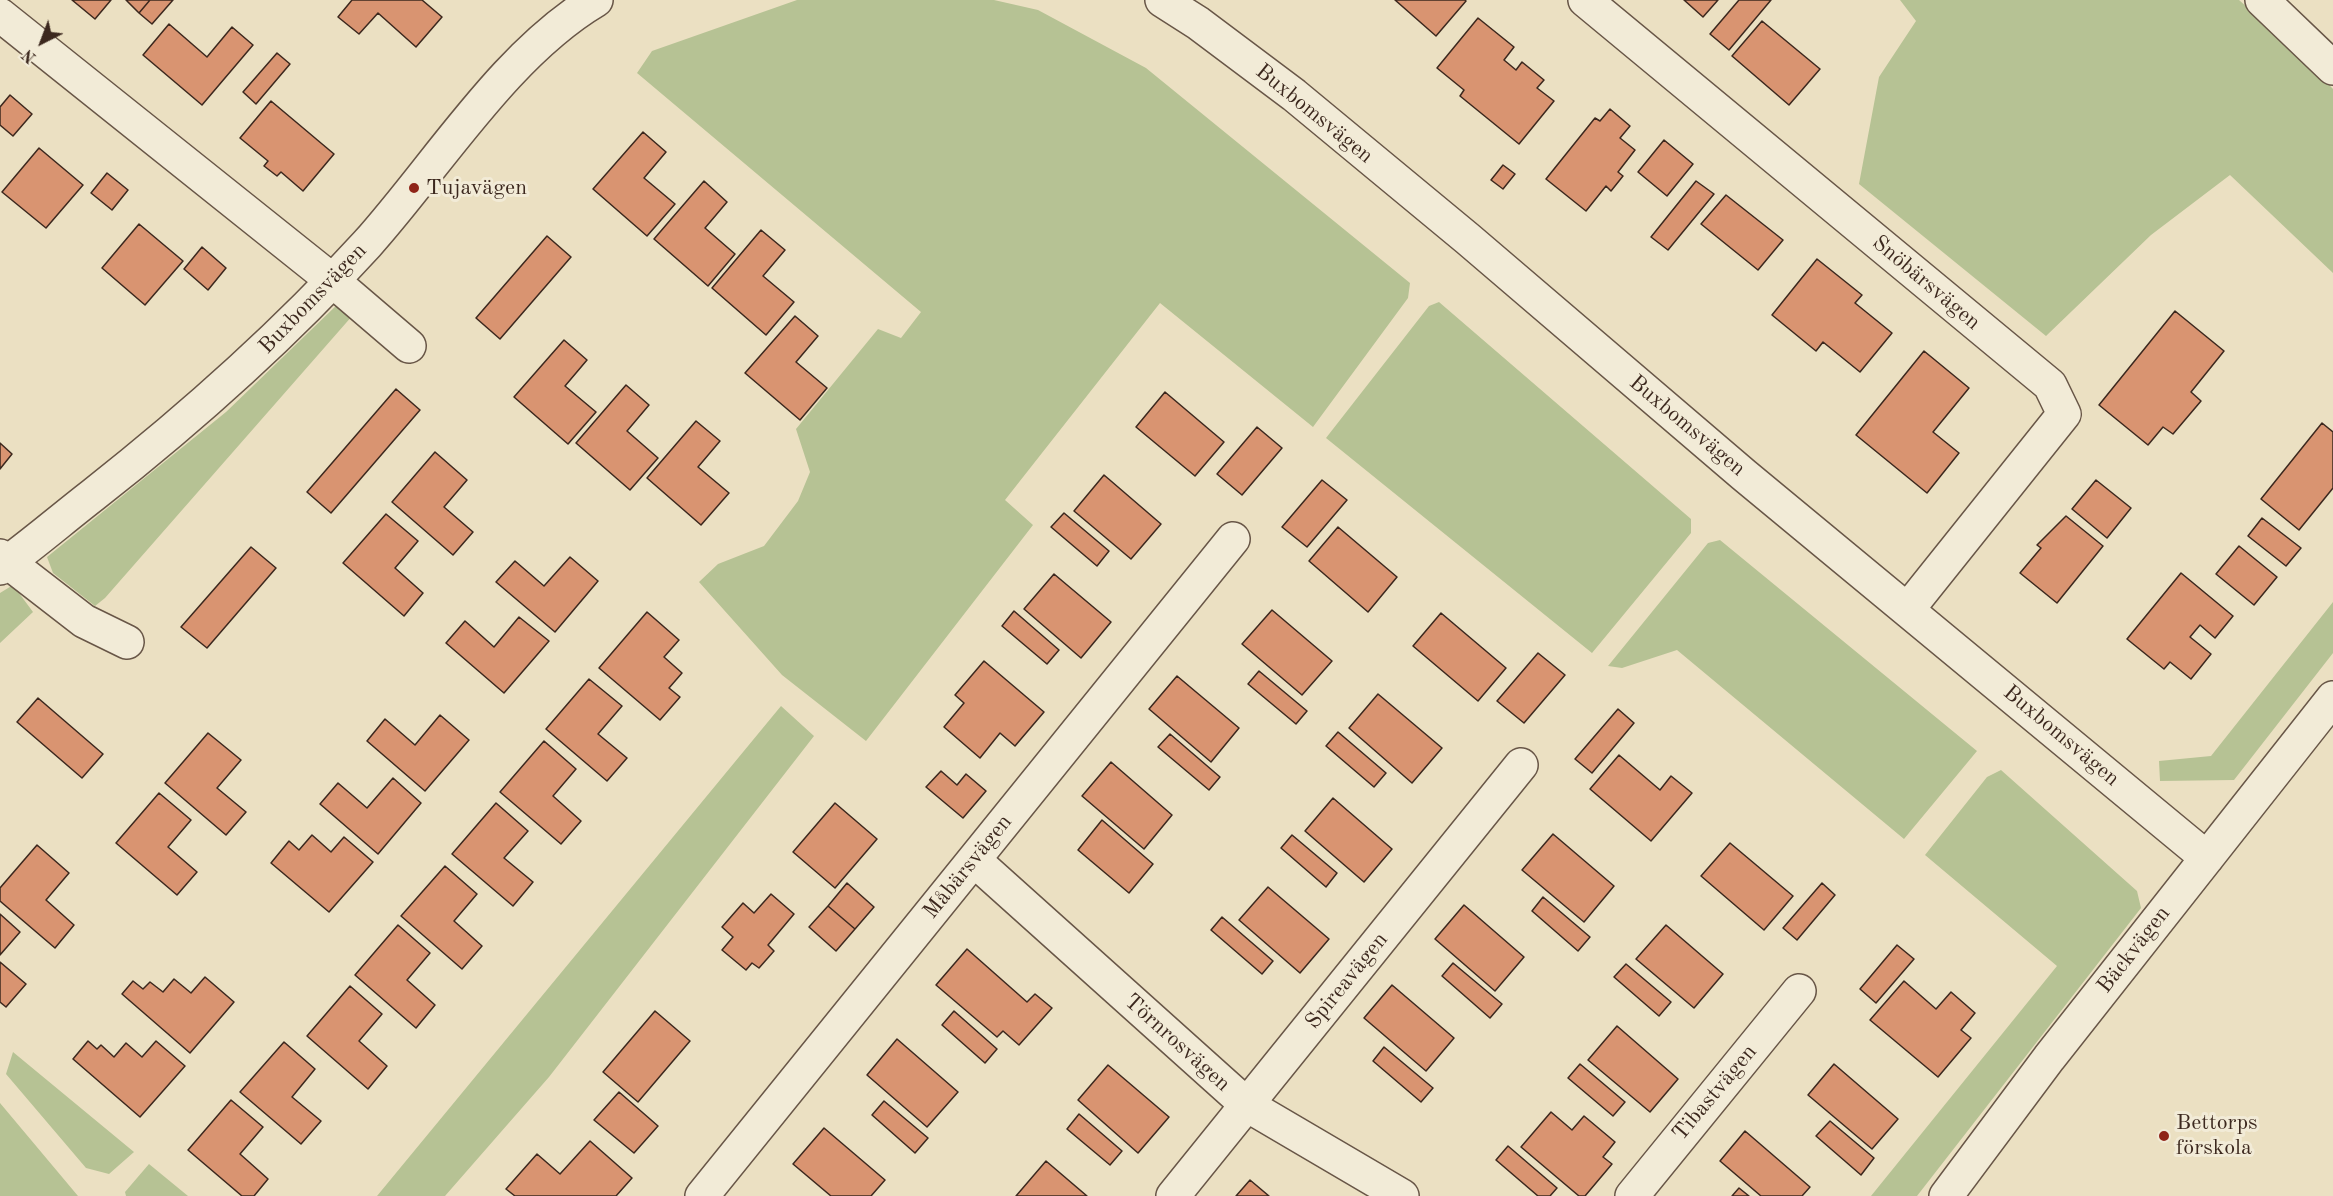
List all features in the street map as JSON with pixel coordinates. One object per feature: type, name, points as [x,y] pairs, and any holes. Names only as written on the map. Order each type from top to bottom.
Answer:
[{"type":"street","name":"Buxbomsvägen","points":[[1162,0],[1198,23],[1294,95],[2207,858]]},
{"type":"street","name":"Snöbärsvägen","points":[[1585,0],[2050,385],[2064,414],[1908,609]]},
{"type":"street","points":[[2262,0],[2333,68]]},
{"type":"street","name":"Buxbomsvägen","points":[[3,562],[152,449],[240,373],[333,281],[386,222],[520,61],[580,4]]},
{"type":"street","points":[[0,15],[333,281],[409,346]]},
{"type":"street","name":"Måbärsvägen","points":[[702,1196],[1233,539]]},
{"type":"street","points":[[3,562],[84,621],[127,642]]},
{"type":"street","name":"Bäckvägen","points":[[1946,1196],[2049,1058],[2331,706]]},
{"type":"street","name":"Spireavägen","points":[[1173,1196],[1521,765]]},
{"type":"street","name":"Törnrosvägen","points":[[974,860],[1247,1105],[1402,1196]]},
{"type":"street","name":"Tibastvägen","points":[[1632,1196],[1799,991]]},
{"type":"green space","points":[[797,0],[994,0],[1038,10],[1146,68],[1410,283],[1408,298],[1313,427],[1160,303],[1005,500],[1033,525],[866,741],[782,675],[699,582],[718,564],[764,546],[798,501],[810,472],[796,429],[878,329],[901,338],[921,312],[637,73],[652,51]]},
{"type":"green space","points":[[1900,0],[2239,0],[2302,56],[2333,89],[2333,273],[2230,175],[2151,235],[2046,336],[1859,184],[1879,77],[1916,21]]},
{"type":"green space","points":[[1439,302],[1691,519],[1691,533],[1592,653],[1326,438],[1429,306]]},
{"type":"green space","points":[[339,303],[353,315],[105,598],[95,606],[53,573],[47,557],[226,412]]},
{"type":"green space","points":[[1720,540],[1977,751],[1904,839],[1677,650],[1622,668],[1608,666],[1708,543]]},
{"type":"green space","points":[[13,585],[33,612],[0,643],[0,593]]},
{"type":"green space","points":[[2333,602],[2333,653],[2234,780],[2160,781],[2159,761],[2211,756]]},
{"type":"green space","points":[[781,706],[814,736],[549,1077],[445,1196],[377,1196]]},
{"type":"green space","points":[[2001,770],[2137,891],[2141,908],[1917,1196],[1871,1196],[2057,966],[1925,855],[1987,777]]},
{"type":"green space","points":[[13,1052],[134,1152],[109,1174],[86,1168],[6,1074]]},
{"type":"green space","points":[[0,1103],[78,1196],[0,1196]]},
{"type":"green space","points":[[149,1164],[188,1196],[126,1196],[125,1192]]},
{"type":"building","points":[[72,0],[111,0],[95,19]]},
{"type":"building","points":[[126,0],[150,0],[139,13]]},
{"type":"building","points":[[150,0],[173,0],[152,24],[139,13]]},
{"type":"building","points":[[352,0],[422,0],[442,17],[416,47],[378,13],[359,34],[338,17]]},
{"type":"building","points":[[1395,0],[1465,0],[1466,1],[1436,36]]},
{"type":"building","points":[[1684,0],[1718,0],[1703,17]]},
{"type":"building","points":[[1739,0],[1771,0],[1729,50],[1710,34]]},
{"type":"building","points":[[1478,18],[1514,47],[1504,60],[1516,70],[1522,62],[1544,80],[1537,88],[1554,101],[1519,144],[1460,96],[1464,90],[1437,68]]},
{"type":"building","points":[[1762,21],[1820,69],[1789,105],[1732,56]]},
{"type":"building","points":[[169,24],[207,57],[232,27],[253,45],[202,105],[143,55]]},
{"type":"building","points":[[277,53],[290,64],[256,104],[243,92]]},
{"type":"building","points":[[10,95],[32,114],[13,136],[0,125],[0,107]]},
{"type":"building","points":[[271,101],[334,154],[303,191],[281,172],[277,176],[264,166],[268,161],[240,138]]},
{"type":"building","points":[[1610,109],[1630,126],[1620,138],[1635,150],[1618,172],[1623,176],[1611,191],[1606,186],[1586,211],[1546,179],[1595,118],[1600,121]]},
{"type":"building","points":[[643,132],[666,152],[644,178],[675,204],[647,236],[593,189]]},
{"type":"building","points":[[1664,140],[1693,164],[1667,196],[1638,172]]},
{"type":"building","points":[[39,148],[83,185],[46,228],[2,192]]},
{"type":"building","points":[[1503,165],[1515,174],[1503,189],[1491,180]]},
{"type":"building","points":[[107,173],[128,190],[112,210],[91,193]]},
{"type":"building","points":[[704,181],[727,202],[705,228],[735,254],[708,286],[654,239]]},
{"type":"building","points":[[1696,181],[1714,194],[1668,250],[1651,237]]},
{"type":"building","points":[[1726,195],[1783,240],[1758,270],[1701,224]]},
{"type":"building","points":[[139,224],[183,261],[145,305],[102,268]]},
{"type":"building","points":[[761,230],[785,250],[763,276],[794,302],[766,335],[712,288]]},
{"type":"building","points":[[547,236],[571,257],[500,339],[476,318]]},
{"type":"building","points":[[202,247],[226,268],[208,290],[184,269]]},
{"type":"building","points":[[1817,259],[1862,295],[1855,303],[1892,333],[1860,372],[1823,342],[1816,351],[1772,315]]},
{"type":"building","points":[[2175,311],[2224,351],[2191,392],[2201,401],[2173,434],[2163,427],[2148,445],[2099,405]]},
{"type":"building","points":[[795,316],[818,336],[796,362],[827,388],[800,420],[745,373]]},
{"type":"building","points":[[564,340],[587,360],[565,386],[596,412],[568,444],[514,397]]},
{"type":"building","points":[[1924,351],[1969,388],[1933,432],[1959,453],[1927,493],[1856,435]]},
{"type":"building","points":[[626,385],[649,405],[627,431],[658,458],[630,490],[576,443]]},
{"type":"building","points":[[396,389],[420,410],[331,513],[307,492]]},
{"type":"building","points":[[1165,392],[1224,442],[1195,476],[1136,427]]},
{"type":"building","points":[[696,421],[720,441],[698,467],[729,493],[701,525],[647,478]]},
{"type":"building","points":[[2322,423],[2333,432],[2333,488],[2299,530],[2261,499]]},
{"type":"building","points":[[1257,427],[1282,448],[1242,495],[1217,474]]},
{"type":"building","points":[[0,443],[12,454],[0,469]]},
{"type":"building","points":[[435,452],[467,480],[444,507],[473,532],[453,555],[392,502]]},
{"type":"building","points":[[1104,475],[1161,524],[1131,559],[1074,511]]},
{"type":"building","points":[[1322,480],[1347,500],[1307,547],[1282,527]]},
{"type":"building","points":[[2096,480],[2131,508],[2107,538],[2072,509]]},
{"type":"building","points":[[1064,513],[1109,551],[1097,566],[1051,527]]},
{"type":"building","points":[[386,514],[418,541],[395,568],[423,593],[404,616],[343,563]]},
{"type":"building","points":[[2066,516],[2103,546],[2057,603],[2020,573],[2041,548],[2037,545]]},
{"type":"building","points":[[2262,518],[2301,548],[2286,566],[2248,536]]},
{"type":"building","points":[[1338,527],[1397,577],[1368,612],[1309,561]]},
{"type":"building","points":[[2239,546],[2277,577],[2254,605],[2216,574]]},
{"type":"building","points":[[251,547],[276,568],[207,648],[181,627]]},
{"type":"building","points":[[570,557],[598,581],[555,632],[496,582],[515,561],[544,586]]},
{"type":"building","points":[[2181,573],[2233,616],[2215,638],[2200,625],[2190,637],[2211,654],[2191,679],[2170,662],[2164,669],[2127,639]]},
{"type":"building","points":[[1054,574],[1111,622],[1081,658],[1024,609]]},
{"type":"building","points":[[1272,610],[1332,661],[1302,695],[1242,644]]},
{"type":"building","points":[[1014,611],[1059,650],[1047,664],[1002,626]]},
{"type":"building","points":[[647,612],[679,640],[664,657],[682,673],[669,688],[680,697],[660,720],[599,668]]},
{"type":"building","points":[[1441,613],[1506,668],[1478,701],[1413,646]]},
{"type":"building","points":[[519,617],[549,641],[504,693],[446,643],[465,621],[494,647]]},
{"type":"building","points":[[1538,653],[1565,675],[1524,723],[1497,701]]},
{"type":"building","points":[[984,661],[1044,712],[1015,746],[1000,733],[980,758],[944,727],[964,703],[955,695]]},
{"type":"building","points":[[1259,671],[1307,711],[1296,724],[1248,684]]},
{"type":"building","points":[[1177,676],[1239,728],[1211,762],[1149,709]]},
{"type":"building","points":[[589,679],[622,706],[598,734],[627,758],[607,781],[546,729]]},
{"type":"building","points":[[1378,694],[1442,748],[1412,783],[1349,728]]},
{"type":"building","points":[[38,698],[103,754],[82,778],[17,722]]},
{"type":"building","points":[[1618,709],[1634,723],[1592,773],[1575,759]]},
{"type":"building","points":[[440,715],[469,740],[425,791],[367,741],[385,719],[415,745]]},
{"type":"building","points":[[1338,732],[1386,773],[1374,787],[1326,746]]},
{"type":"building","points":[[208,733],[241,760],[217,788],[246,812],[226,835],[165,783]]},
{"type":"building","points":[[1170,734],[1220,777],[1209,790],[1158,747]]},
{"type":"building","points":[[544,741],[576,769],[553,796],[581,821],[561,844],[500,792]]},
{"type":"building","points":[[1619,755],[1660,790],[1671,776],[1692,793],[1651,841],[1590,789]]},
{"type":"building","points":[[1111,762],[1172,815],[1144,849],[1082,796]]},
{"type":"building","points":[[941,771],[957,785],[966,774],[986,791],[963,818],[926,787]]},
{"type":"building","points":[[393,778],[421,803],[378,854],[320,804],[338,783],[367,808]]},
{"type":"building","points":[[159,793],[191,820],[168,847],[197,872],[177,895],[116,843]]},
{"type":"building","points":[[1333,798],[1392,849],[1364,882],[1305,831]]},
{"type":"building","points":[[496,803],[528,831],[504,858],[533,882],[513,906],[452,854]]},
{"type":"building","points":[[835,803],[877,839],[835,888],[793,852]]},
{"type":"building","points":[[1102,820],[1153,864],[1129,893],[1078,850]]},
{"type":"building","points":[[1553,834],[1614,886],[1584,922],[1522,870]]},
{"type":"building","points":[[312,835],[331,852],[344,837],[373,862],[329,912],[271,863],[289,841],[299,850]]},
{"type":"building","points":[[1292,835],[1337,873],[1326,887],[1281,848]]},
{"type":"building","points":[[1730,843],[1793,896],[1764,930],[1701,876]]},
{"type":"building","points":[[37,845],[69,873],[46,900],[74,925],[55,948],[0,901],[0,888]]},
{"type":"building","points":[[445,866],[477,894],[454,921],[482,946],[462,969],[401,916]]},
{"type":"building","points":[[847,883],[874,907],[855,929],[828,906]]},
{"type":"building","points":[[1822,883],[1835,895],[1797,940],[1783,928]]},
{"type":"building","points":[[1268,887],[1329,939],[1300,973],[1239,920]]},
{"type":"building","points":[[771,894],[794,914],[768,945],[774,951],[759,968],[752,963],[746,970],[722,950],[733,937],[722,927],[743,903],[754,913]]},
{"type":"building","points":[[1543,897],[1590,937],[1578,951],[1532,911]]},
{"type":"building","points":[[1464,905],[1524,957],[1495,991],[1435,939]]},
{"type":"building","points":[[828,906],[855,929],[836,951],[809,927]]},
{"type":"building","points":[[0,914],[20,932],[0,955]]},
{"type":"building","points":[[1222,917],[1273,961],[1262,974],[1211,930]]},
{"type":"building","points":[[398,925],[430,953],[407,980],[435,1005],[416,1028],[355,975]]},
{"type":"building","points":[[1666,925],[1723,974],[1694,1008],[1636,959]]},
{"type":"building","points":[[1897,945],[1914,959],[1876,1003],[1860,989]]},
{"type":"building","points":[[967,949],[1027,1002],[1035,994],[1052,1008],[1019,1045],[1003,1031],[997,1037],[936,985]]},
{"type":"building","points":[[0,962],[26,984],[6,1007],[0,1002]]},
{"type":"building","points":[[1453,963],[1502,1004],[1490,1018],[1442,976]]},
{"type":"building","points":[[1626,964],[1671,1002],[1659,1016],[1614,977]]},
{"type":"building","points":[[205,977],[234,1002],[190,1053],[122,994],[133,981],[143,989],[150,982],[163,992],[174,979],[191,993]]},
{"type":"building","points":[[1904,981],[1936,1009],[1951,992],[1975,1013],[1961,1030],[1971,1038],[1938,1077],[1870,1020]]},
{"type":"building","points":[[1392,985],[1454,1038],[1426,1071],[1364,1018]]},
{"type":"building","points":[[350,986],[382,1014],[359,1041],[387,1066],[368,1089],[307,1036]]},
{"type":"building","points":[[655,1011],[690,1041],[638,1102],[603,1072]]},
{"type":"building","points":[[954,1011],[997,1049],[985,1063],[942,1025]]},
{"type":"building","points":[[1617,1026],[1678,1079],[1650,1112],[1588,1060]]},
{"type":"building","points":[[897,1039],[958,1092],[927,1127],[867,1075]]},
{"type":"building","points":[[88,1041],[97,1049],[101,1045],[114,1057],[126,1043],[142,1057],[156,1041],[185,1066],[140,1117],[73,1059]]},
{"type":"building","points":[[284,1042],[315,1069],[292,1097],[321,1121],[301,1144],[240,1092]]},
{"type":"building","points":[[1384,1047],[1433,1088],[1421,1102],[1373,1061]]},
{"type":"building","points":[[1580,1064],[1625,1102],[1613,1116],[1568,1078]]},
{"type":"building","points":[[1834,1064],[1898,1119],[1872,1149],[1808,1095]]},
{"type":"building","points":[[1108,1065],[1169,1117],[1138,1153],[1078,1100]]},
{"type":"building","points":[[619,1092],[658,1126],[634,1153],[594,1120]]},
{"type":"building","points":[[231,1100],[263,1127],[240,1154],[268,1179],[254,1196],[242,1196],[188,1150]]},
{"type":"building","points":[[884,1101],[928,1138],[915,1153],[872,1115]]},
{"type":"building","points":[[1551,1112],[1572,1130],[1584,1116],[1615,1142],[1603,1157],[1612,1164],[1585,1196],[1579,1196],[1521,1147]]},
{"type":"building","points":[[1079,1114],[1122,1151],[1110,1165],[1067,1129]]},
{"type":"building","points":[[1830,1121],[1874,1158],[1861,1175],[1816,1136]]},
{"type":"building","points":[[824,1128],[885,1180],[871,1196],[831,1196],[793,1164]]},
{"type":"building","points":[[1745,1131],[1810,1187],[1802,1196],[1761,1196],[1720,1161]]},
{"type":"building","points":[[590,1141],[632,1178],[616,1196],[515,1196],[506,1189],[537,1154],[560,1174]]},
{"type":"building","points":[[1508,1146],[1557,1188],[1550,1196],[1538,1196],[1496,1160]]},
{"type":"building","points":[[1046,1161],[1087,1196],[1016,1196]]},
{"type":"building","points":[[1250,1180],[1269,1196],[1236,1196]]},
{"type":"building","points":[[1739,1188],[1749,1196],[1732,1196]]},
{"type":"place","name":"Tujavägen","points":[[414,188]]},
{"type":"place","name":"Bettorps förskola","points":[[2164,1136]]}]
